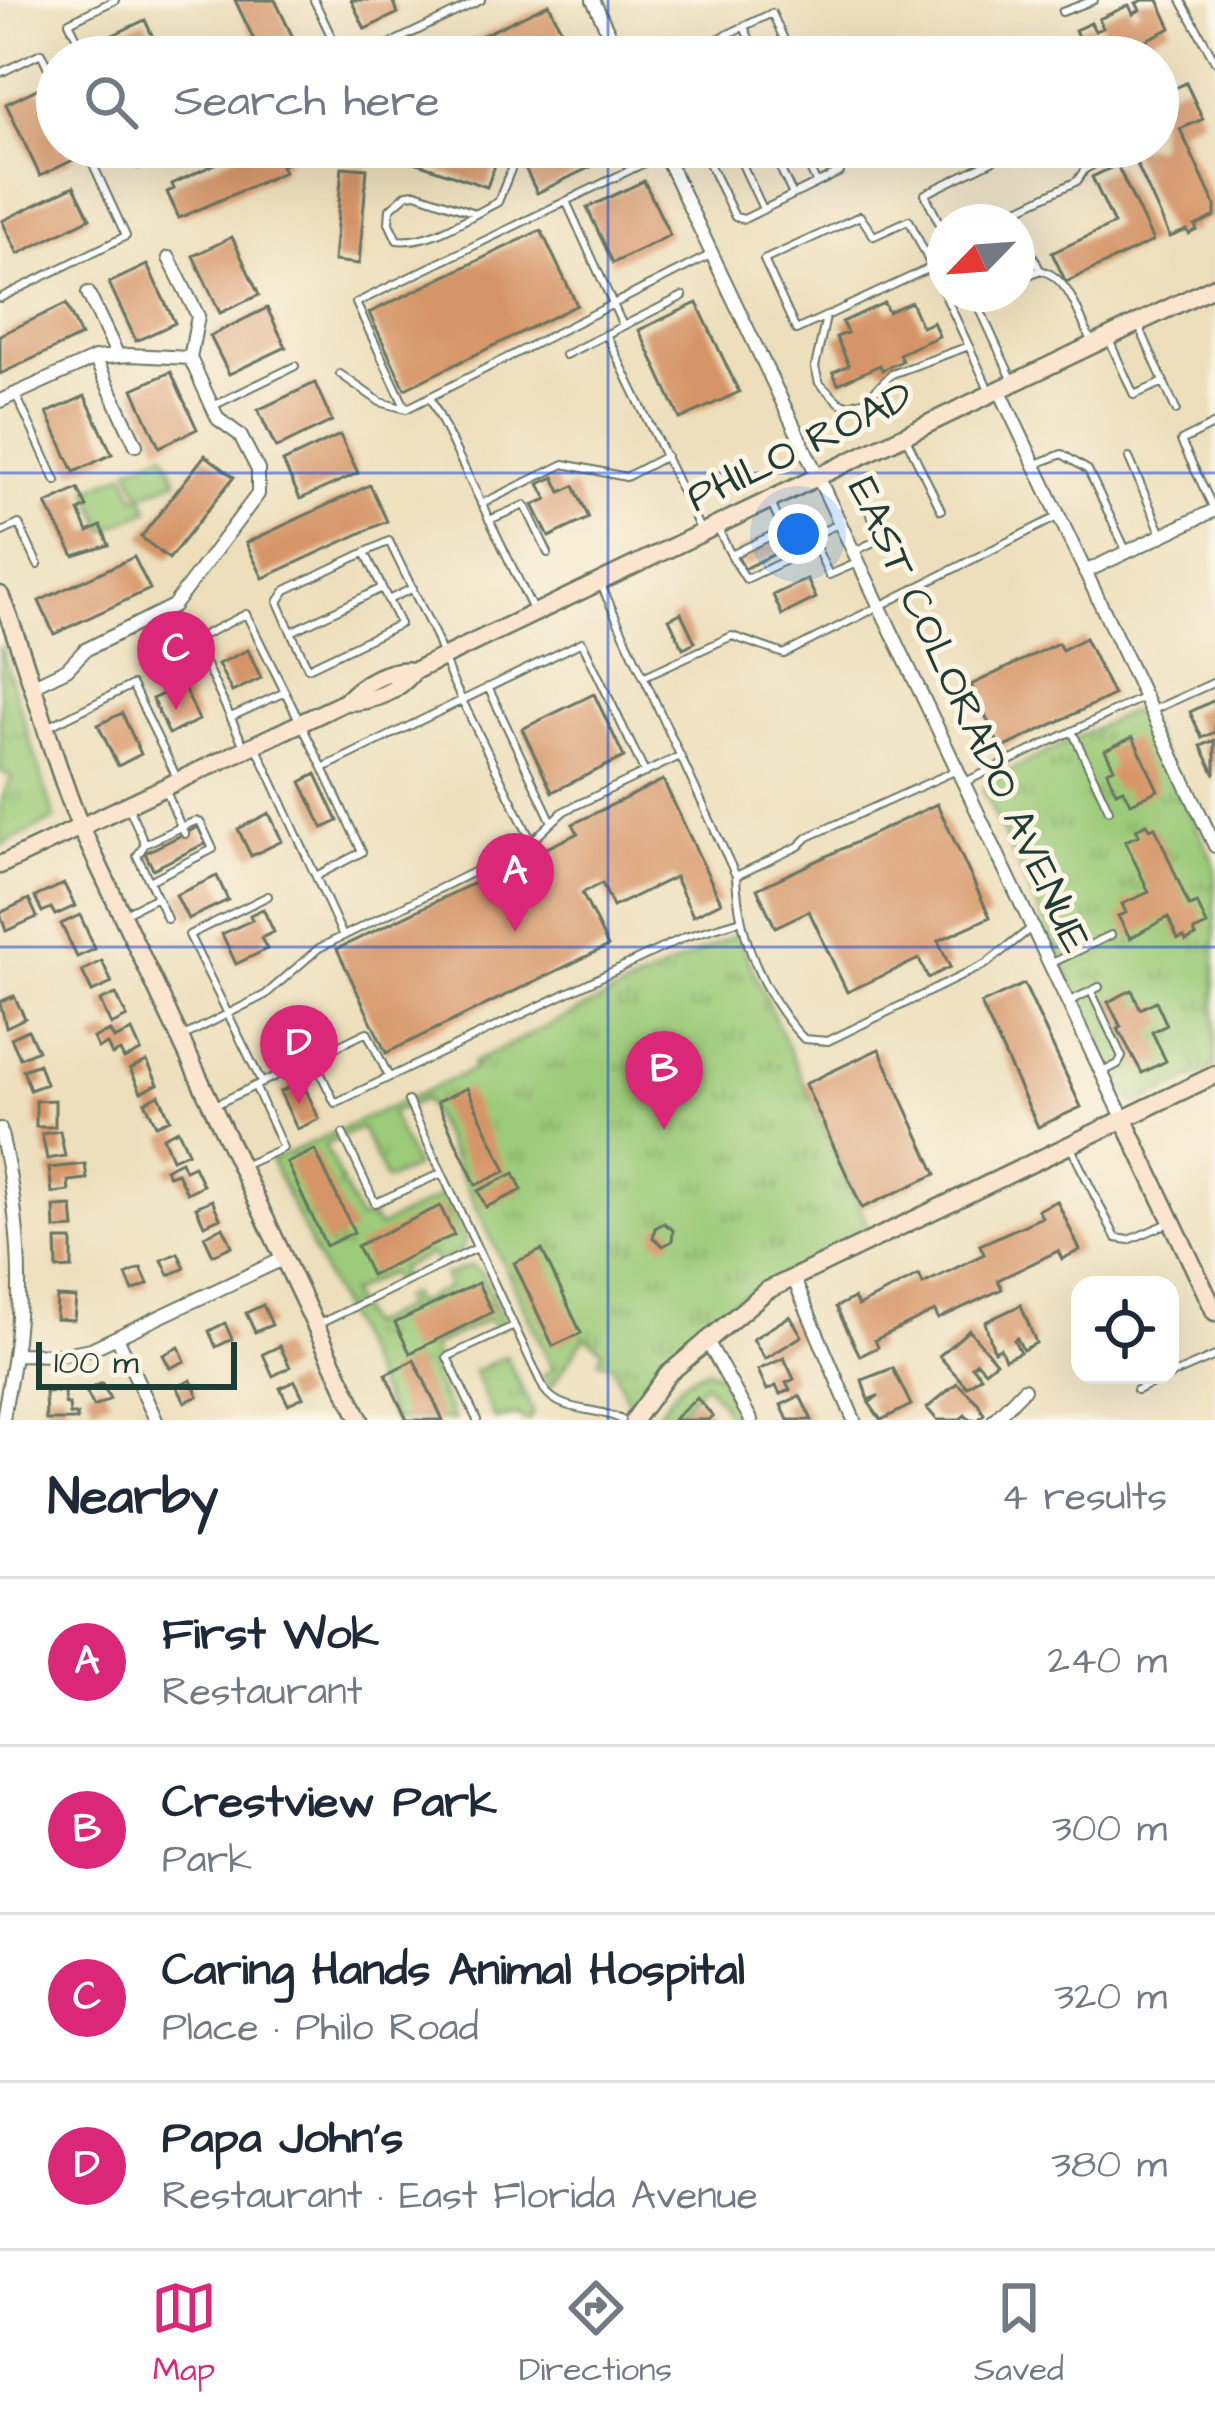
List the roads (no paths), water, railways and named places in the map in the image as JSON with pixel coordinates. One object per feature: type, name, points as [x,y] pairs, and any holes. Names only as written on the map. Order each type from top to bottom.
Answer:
[{"type":"main road","name":"PHILO ROAD","points":[[0,865],[345,702],[366,702],[403,685],[414,670],[1215,286]]},
{"type":"main road","points":[[0,595],[5,624],[34,685],[81,828],[361,1420]]},
{"type":"main road","points":[[634,1420],[667,1375],[766,1291],[1215,1075]]},
{"type":"main road","name":"EAST COLORADO AVENUE","points":[[1124,1120],[1215,1312]]},
{"type":"street","points":[[593,0],[610,36]]},
{"type":"street","name":"EAST COLORADO AVENUE","points":[[671,168],[1124,1120]]},
{"type":"street","points":[[34,685],[67,669],[85,650],[173,606],[257,494],[258,470],[240,435],[218,419],[190,358],[198,316],[170,258]]},
{"type":"street","points":[[88,293],[118,356]]},
{"type":"street","points":[[0,401],[95,358],[190,358]]},
{"type":"street","points":[[95,358],[136,445]]},
{"type":"street","points":[[1001,388],[1215,846]]},
{"type":"street","points":[[1085,572],[1215,510]]},
{"type":"street","points":[[0,1129],[16,1220],[15,1354],[3,1420]]},
{"type":"street","points":[[15,1354],[77,1354],[285,1258]]},
{"type":"street","points":[[794,1277],[854,1420]]},
{"type":"street","points":[[117,1337],[156,1420]]},
{"type":"street","points":[[706,1339],[751,1420]]},
{"type":"street","points":[[994,1420],[1024,1389]]},
{"type":"lane","points":[[76,36],[69,22],[116,0]]},
{"type":"lane","points":[[314,0],[331,36]]},
{"type":"lane","points":[[406,36],[481,0]]},
{"type":"lane","points":[[1062,13],[1094,0]]},
{"type":"lane","points":[[1181,0],[1215,61]]},
{"type":"lane","points":[[724,36],[772,13],[782,36]]},
{"type":"lane","points":[[744,27],[748,36]]},
{"type":"lane","points":[[0,73],[36,55]]},
{"type":"lane","points":[[0,298],[126,236],[95,168]]},
{"type":"lane","points":[[475,213],[407,194],[390,209],[389,223],[397,240],[416,242],[498,202],[512,168]]},
{"type":"lane","points":[[406,409],[356,303],[629,168]]},
{"type":"lane","points":[[711,168],[735,217],[744,218],[841,172],[840,168]]},
{"type":"lane","points":[[744,168],[764,209]]},
{"type":"lane","points":[[780,168],[793,195]]},
{"type":"lane","points":[[810,168],[817,183]]},
{"type":"lane","points":[[931,204],[926,194],[978,168]]},
{"type":"lane","points":[[1029,204],[1077,182],[1087,168]]},
{"type":"lane","points":[[566,201],[623,326]]},
{"type":"lane","points":[[927,257],[909,220],[874,236],[862,216],[764,260],[796,330],[927,269]]},
{"type":"lane","points":[[340,374],[380,402],[406,409],[712,254]]},
{"type":"lane","points":[[1035,260],[1040,270]]},
{"type":"lane","points":[[1035,272],[1052,273],[1063,284],[1135,395],[1164,382]]},
{"type":"lane","points":[[565,355],[683,296]]},
{"type":"lane","points":[[953,312],[969,346],[1001,388]]},
{"type":"lane","points":[[979,312],[1001,388]]},
{"type":"lane","points":[[826,316],[815,368],[819,383],[849,406],[865,400],[892,374],[969,346]]},
{"type":"lane","points":[[1137,323],[1176,410]]},
{"type":"lane","points":[[606,334],[666,456],[709,529],[746,579],[816,546]]},
{"type":"lane","points":[[212,406],[295,366]]},
{"type":"lane","points":[[16,395],[56,482]]},
{"type":"lane","points":[[430,397],[534,613]]},
{"type":"lane","points":[[1215,424],[1181,441],[1215,510]]},
{"type":"lane","points":[[904,435],[941,510]]},
{"type":"lane","points":[[1034,465],[1062,454],[1088,470],[1127,553]]},
{"type":"lane","points":[[482,503],[564,464],[626,477],[666,456]]},
{"type":"lane","points":[[1129,458],[1163,535]]},
{"type":"lane","points":[[769,500],[783,530]]},
{"type":"lane","points":[[731,555],[800,523],[812,536],[829,575],[882,538],[865,503]]},
{"type":"lane","points":[[490,520],[525,505],[548,553]]},
{"type":"lane","points":[[644,677],[732,636],[784,654],[1059,517]]},
{"type":"lane","points":[[812,536],[842,523]]},
{"type":"lane","points":[[0,533],[19,524],[38,565]]},
{"type":"lane","points":[[365,552],[400,624],[308,668],[278,602],[286,590],[365,552],[389,541],[532,842]]},
{"type":"lane","points":[[599,582],[736,876],[738,921],[778,1012],[804,1039],[828,1041],[986,964],[1033,926]]},
{"type":"lane","points":[[292,632],[382,588]]},
{"type":"lane","points":[[388,600],[412,588]]},
{"type":"lane","points":[[316,876],[362,852],[246,614],[194,640],[344,936]]},
{"type":"lane","points":[[323,768],[582,642],[645,773]]},
{"type":"lane","points":[[1151,711],[1215,682]]},
{"type":"lane","points":[[46,728],[132,685],[171,784],[183,830]]},
{"type":"lane","points":[[488,687],[552,822]]},
{"type":"lane","points":[[231,717],[285,692]]},
{"type":"lane","points":[[736,876],[799,846],[808,837],[1072,731],[1144,697]]},
{"type":"lane","points":[[1072,731],[1109,810]]},
{"type":"lane","points":[[181,1037],[265,995],[319,948],[532,842],[564,811],[680,756]]},
{"type":"lane","points":[[128,806],[151,844]]},
{"type":"lane","points":[[149,881],[165,868],[213,849],[201,823],[196,821],[151,844],[137,856],[167,920]]},
{"type":"lane","points":[[242,1166],[283,1148],[229,1013],[189,935],[268,896]]},
{"type":"lane","points":[[122,915],[157,897]]},
{"type":"lane","points":[[313,1058],[335,1103],[685,937],[738,921]]},
{"type":"lane","points":[[1050,964],[1111,934]]},
{"type":"lane","points":[[1068,1002],[1095,989],[1122,1057],[1102,1073]]},
{"type":"lane","points":[[213,1106],[368,1032],[389,1078]]},
{"type":"lane","points":[[409,1101],[550,1398],[622,1420]]},
{"type":"lane","points":[[343,1134],[375,1203],[442,1173]]},
{"type":"lane","points":[[1069,1145],[1116,1238],[1129,1240],[1172,1222]]},
{"type":"lane","points":[[316,1326],[477,1249]]},
{"type":"lane","points":[[477,1420],[447,1357],[514,1326]]},
{"type":"lane","points":[[1137,1390],[1215,1355]]},
{"type":"place","name":"Caring Hands Animal Hospital","points":[[176,710]]},
{"type":"place","name":"First Wok","points":[[515,932]]},
{"type":"place","name":"Papa John's","points":[[299,1104]]},
{"type":"place","name":"Crestview Park","points":[[664,1130]]}]
